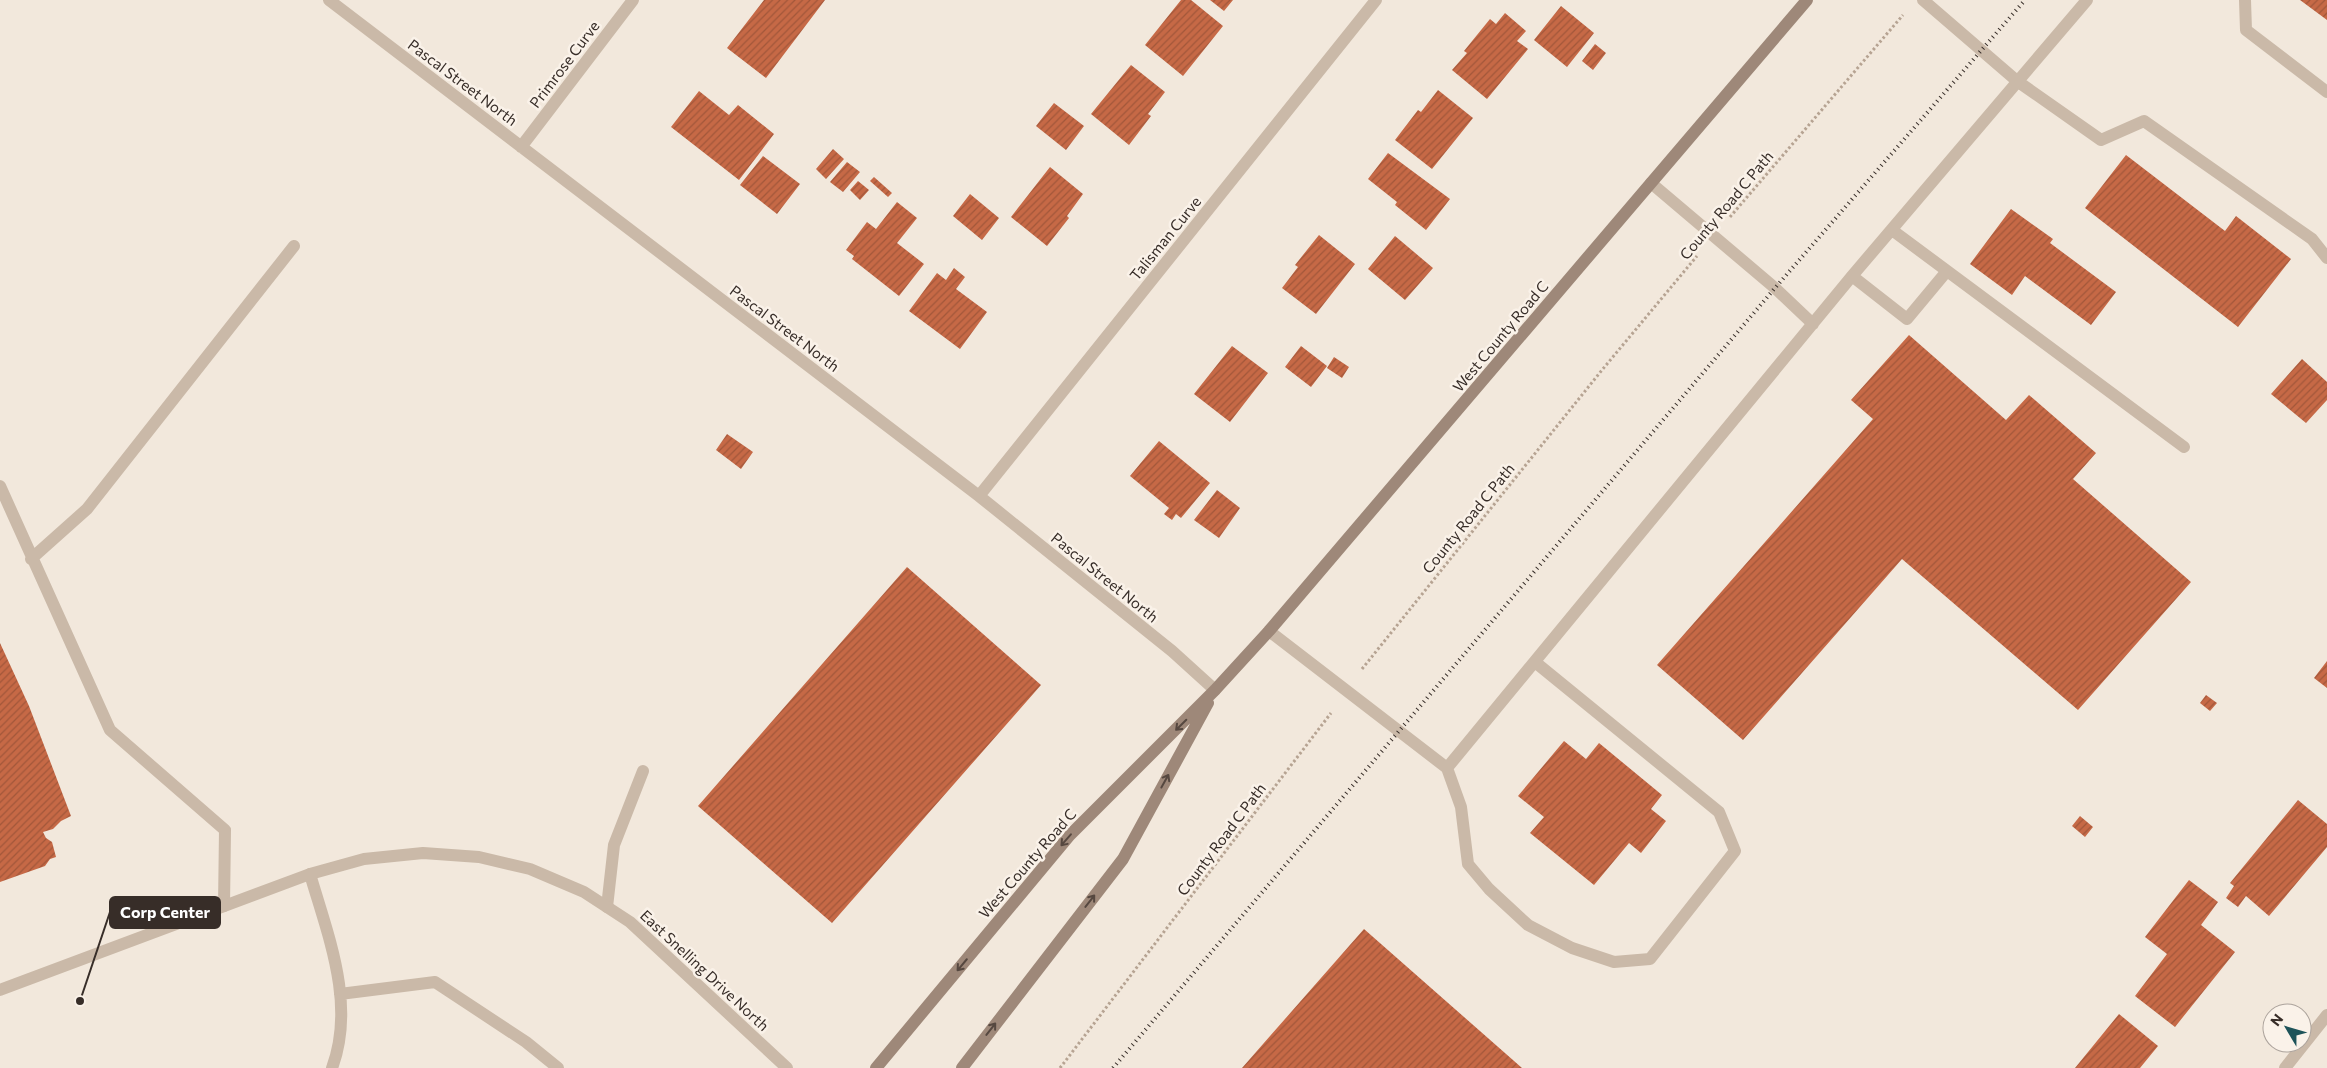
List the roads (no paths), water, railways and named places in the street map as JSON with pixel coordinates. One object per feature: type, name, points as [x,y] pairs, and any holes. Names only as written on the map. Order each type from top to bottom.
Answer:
[{"type":"main road","name":"West County Road C","points":[[876,1068],[1070,835],[1215,690],[1269,631],[1807,0]]},
{"type":"main road","name":"West County Road C","points":[[962,1068],[1122,859],[1215,690]]},
{"type":"street","name":"Pascal Street North","points":[[329,0],[979,496],[1172,652],[1215,690]]},
{"type":"street","name":"Primrose Curve","points":[[521,147],[633,0]]},
{"type":"street","name":"Talisman Curve","points":[[979,496],[1376,0]]},
{"type":"street","points":[[1923,0],[2017,81],[2101,140],[2144,121],[2312,239],[2327,258]]},
{"type":"street","points":[[1447,768],[1852,276],[2087,0]]},
{"type":"street","points":[[2245,0],[2246,30],[2327,92]]},
{"type":"street","points":[[1651,183],[1775,288],[1813,324]]},
{"type":"street","points":[[1892,230],[2184,447]]},
{"type":"street","points":[[31,558],[87,509],[294,246]]},
{"type":"street","points":[[1852,276],[1907,319],[1947,271]]},
{"type":"street","points":[[0,486],[110,730],[225,830],[224,906]]},
{"type":"street","points":[[1269,631],[1447,768],[1462,807],[1468,864],[1489,889],[1528,925],[1572,948],[1614,962],[1650,959],[1735,850],[1719,812],[1535,662]]},
{"type":"street","points":[[607,907],[614,846],[643,771]]},
{"type":"street","name":"East Snelling Drive North","points":[[0,990],[310,874],[364,859],[424,853],[479,858],[530,869],[584,892],[607,907],[646,935],[786,1068]]},
{"type":"street","points":[[310,874],[338,972],[342,1013],[336,1058],[332,1068]]},
{"type":"street","points":[[340,994],[435,982],[526,1042],[558,1068]]},
{"type":"street","points":[[2285,1068],[2327,1015]]},
{"type":"railway","points":[[1113,1068],[1775,288],[2025,0]]},
{"type":"place","name":"Corp Center","points":[[80,1001]]}]
